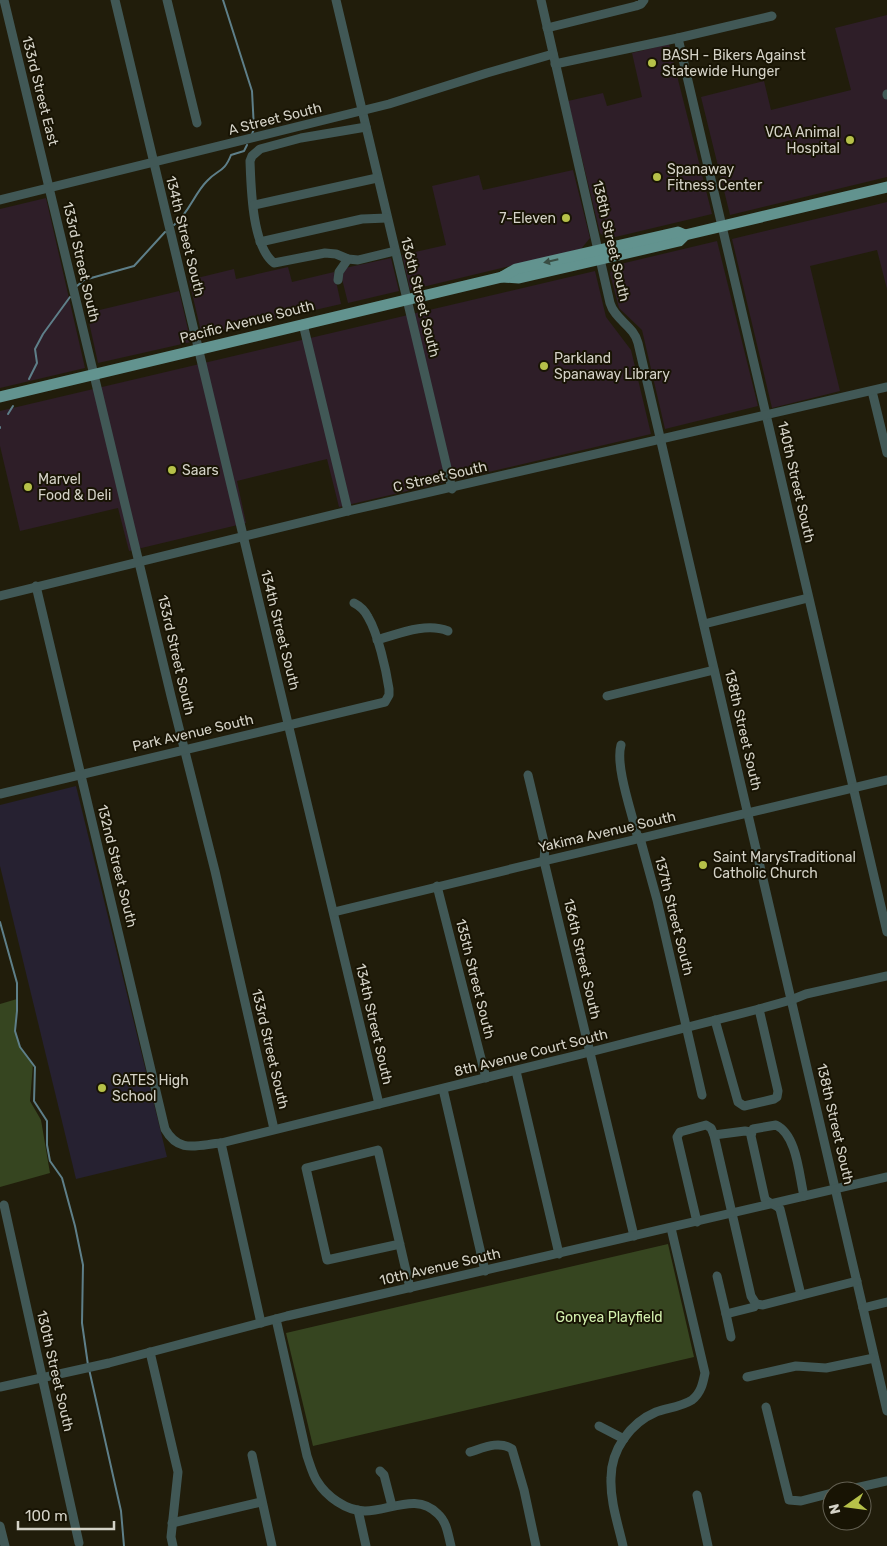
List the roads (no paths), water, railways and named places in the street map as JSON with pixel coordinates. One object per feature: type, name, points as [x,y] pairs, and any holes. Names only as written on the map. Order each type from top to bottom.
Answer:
[{"type":"main road","name":"Pacific Avenue South","points":[[0,397],[502,277],[519,278],[678,232],[685,234],[887,187]]},
{"type":"street","name":"133rd Street East","points":[[4,0],[49,188]]},
{"type":"street","name":"134th Street South","points":[[115,0],[379,1104]]},
{"type":"street","points":[[167,0],[197,123]]},
{"type":"street","name":"136th Street South","points":[[336,0],[452,489]]},
{"type":"street","name":"138th Street South","points":[[541,0],[613,311],[633,330],[637,338],[874,1358],[883,1375],[887,1411]]},
{"type":"street","points":[[548,28],[636,6],[644,0]]},
{"type":"street","name":"A Street South","points":[[0,200],[389,104],[478,76],[554,59],[678,38],[772,16]]},
{"type":"street","name":"140th Street South","points":[[678,38],[887,932]]},
{"type":"street","points":[[366,127],[301,138],[260,149],[251,158],[250,169],[254,222],[266,256],[274,263],[325,253],[358,260],[395,251]]},
{"type":"street","points":[[254,205],[377,178]]},
{"type":"street","name":"133rd Street South","points":[[49,188],[140,562],[170,696],[185,749],[226,917],[274,1129]]},
{"type":"street","points":[[260,242],[362,219],[387,218]]},
{"type":"street","points":[[338,280],[338,272],[348,259]]},
{"type":"street","points":[[303,324],[348,512]]},
{"type":"street","name":"C Street South","points":[[0,596],[348,512],[887,388]]},
{"type":"street","points":[[872,391],[887,453]]},
{"type":"street","name":"132nd Street South","points":[[36,586],[165,1129],[174,1141],[181,1145]]},
{"type":"street","points":[[704,624],[808,598]]},
{"type":"street","points":[[354,603],[368,617],[376,640],[429,628],[442,628],[448,631]]},
{"type":"street","name":"Park Avenue South","points":[[0,794],[380,704],[388,700],[390,695],[376,640]]},
{"type":"street","points":[[607,696],[714,670]]},
{"type":"street","name":"137th Street South","points":[[622,745],[619,758],[638,835],[657,900],[702,1095]]},
{"type":"street","name":"136th Street South","points":[[528,775],[545,846],[544,861],[634,1236]]},
{"type":"street","name":"Yakima Avenue South","points":[[334,912],[887,780]]},
{"type":"street","name":"135th Street South","points":[[437,886],[486,1078]]},
{"type":"street","name":"8th Avenue Court South","points":[[181,1145],[221,1143],[686,1028],[791,1000],[806,994],[887,976]]},
{"type":"street","points":[[716,1020],[738,1102],[744,1106],[774,1099],[777,1097],[778,1091],[759,1009]]},
{"type":"street","points":[[516,1071],[559,1254]]},
{"type":"street","points":[[443,1089],[485,1272]]},
{"type":"street","points":[[712,1132],[751,1132],[753,1129],[774,1124],[778,1125],[786,1132],[792,1142],[804,1196]]},
{"type":"street","points":[[697,1222],[677,1137],[680,1132],[701,1126],[709,1126],[751,1296],[756,1304]]},
{"type":"street","points":[[751,1132],[764,1199],[780,1209],[800,1295]]},
{"type":"street","points":[[221,1143],[262,1323]]},
{"type":"street","points":[[400,1244],[327,1260],[306,1168],[378,1150],[400,1244],[410,1288]]},
{"type":"street","name":"10th Avenue South","points":[[0,1387],[150,1352],[276,1319],[485,1272],[887,1177]]},
{"type":"street","name":"130th Street South","points":[[4,1205],[79,1543]]},
{"type":"street","points":[[624,1546],[610,1479],[613,1462],[622,1442],[633,1427],[644,1419],[692,1399],[702,1388],[705,1373],[671,1228]]},
{"type":"street","points":[[717,1276],[731,1337]]},
{"type":"street","points":[[726,1314],[754,1307],[756,1304],[763,1305],[857,1281]]},
{"type":"street","points":[[863,1308],[887,1302]]},
{"type":"street","points":[[276,1319],[309,1461],[321,1487],[337,1501],[353,1508],[374,1510],[410,1503],[419,1503],[431,1508],[443,1520],[451,1546]]},
{"type":"street","points":[[150,1352],[178,1472],[171,1537],[173,1546]]},
{"type":"street","points":[[747,1377],[796,1366],[826,1368],[874,1358]]},
{"type":"street","points":[[766,1407],[789,1500],[801,1501],[822,1496]]},
{"type":"street","points":[[600,1426],[622,1442]]},
{"type":"street","points":[[470,1452],[498,1444],[507,1445],[512,1448],[524,1490],[536,1546]]},
{"type":"street","points":[[252,1455],[272,1546]]},
{"type":"street","points":[[380,1471],[384,1475],[392,1506]]},
{"type":"street","points":[[872,1484],[887,1481]]},
{"type":"street","points":[[697,1495],[708,1546]]},
{"type":"street","points":[[172,1523],[261,1502]]},
{"type":"street","points":[[353,1508],[366,1546]]},
{"type":"street","points":[[0,1526],[5,1546]]},
{"type":"waterway","points":[[223,0],[252,91],[254,129],[252,134]]},
{"type":"waterway","points":[[174,225],[184,215],[207,181],[223,168],[231,155],[244,151],[247,145]]},
{"type":"waterway","points":[[77,286],[84,280],[134,266],[165,232]]},
{"type":"waterway","points":[[29,379],[37,363],[35,349],[43,334],[70,297]]},
{"type":"waterway","points":[[8,414],[13,406]]},
{"type":"waterway","points":[[0,922],[17,983],[15,1031],[20,1047],[35,1067],[34,1101],[47,1121],[47,1145],[50,1161],[62,1178],[83,1265],[82,1323],[88,1365]]},
{"type":"waterway","points":[[89,1369],[121,1511],[124,1546]]},
{"type":"place","name":"BASH - Bikers Against Statewide Hunger","points":[[652,63]]},
{"type":"place","name":"VCA Animal Hospital","points":[[850,140]]},
{"type":"place","name":"Spanaway Fitness Center","points":[[657,177]]},
{"type":"place","name":"7-Eleven","points":[[566,218]]},
{"type":"place","name":"Parkland Spanaway Library","points":[[544,366]]},
{"type":"place","name":"Saars","points":[[172,470]]},
{"type":"place","name":"Marvel Food & Deli","points":[[28,487]]},
{"type":"place","name":"Saint MarysTraditional Catholic Church","points":[[703,865]]},
{"type":"place","name":"GATES High School","points":[[102,1088]]},
{"type":"park label","name":"Gonyea Playfield","points":[[609,1317]]}]
